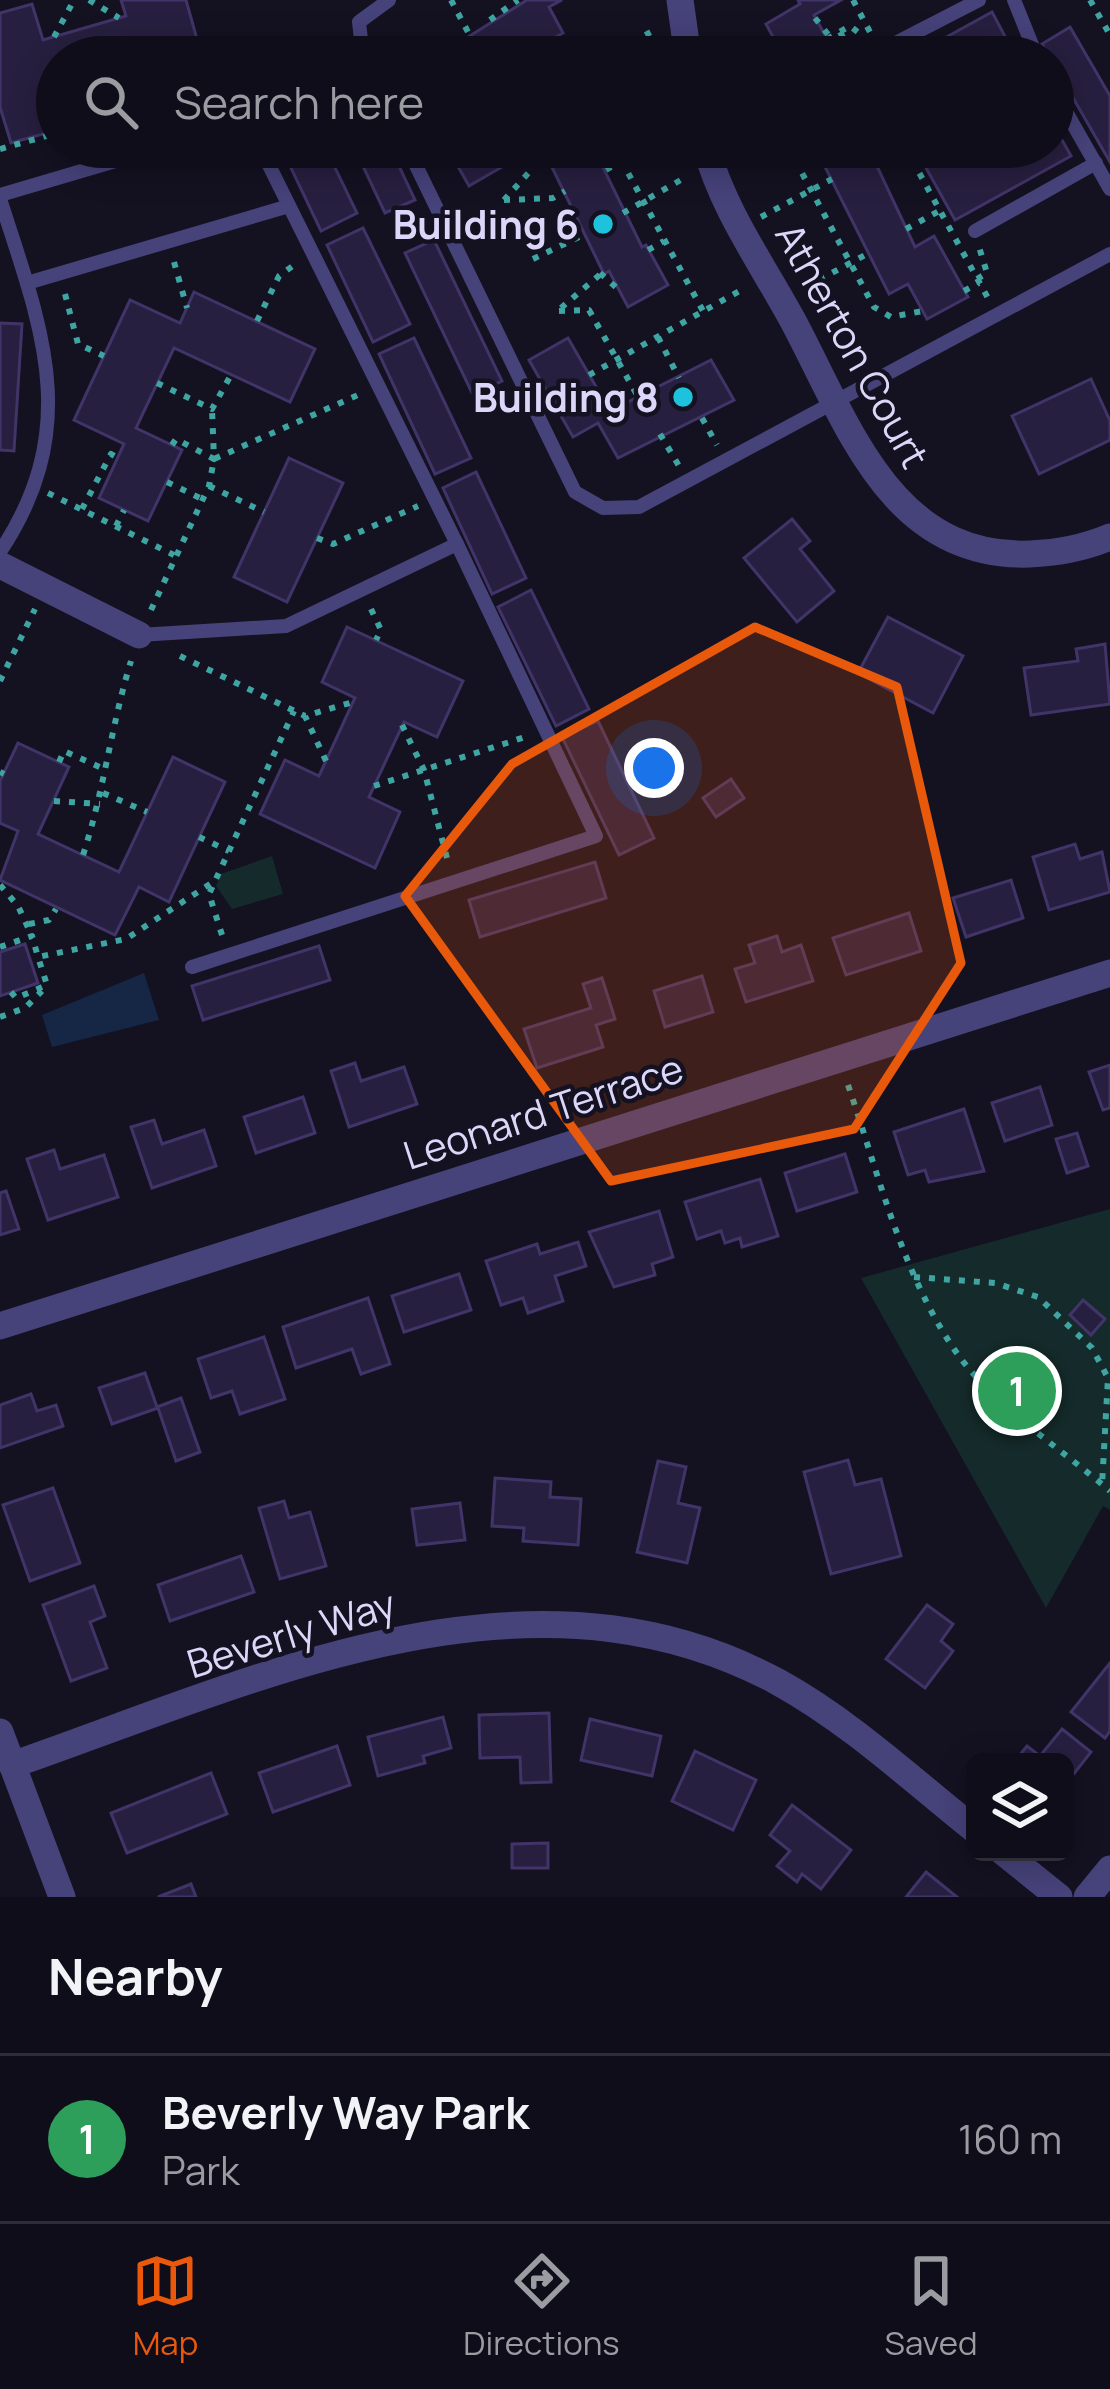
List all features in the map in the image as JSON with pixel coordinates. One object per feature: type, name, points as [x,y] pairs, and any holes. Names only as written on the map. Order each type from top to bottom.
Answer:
[{"type":"street","name":"Atherton Court","points":[[714,168],[835,399],[900,507],[948,540],[1009,555],[1050,554],[1110,537]]},
{"type":"street","points":[[0,565],[139,635]]},
{"type":"street","name":"Leonard Terrace","points":[[0,1326],[1110,973]]},
{"type":"street","name":"Beverly Way","points":[[13,1766],[339,1652],[410,1635],[549,1624],[659,1638],[720,1656],[776,1681],[827,1712],[966,1823]]},
{"type":"street","points":[[0,1732],[62,1897]]},
{"type":"street","points":[[1014,1861],[1059,1897]]},
{"type":"street","points":[[1088,1897],[1110,1869]]},
{"type":"lane","points":[[361,36],[359,22],[389,0]]},
{"type":"lane","points":[[909,36],[979,0]]},
{"type":"lane","points":[[1014,0],[1029,36]]},
{"type":"lane","points":[[1074,125],[1110,189]]},
{"type":"lane","points":[[975,231],[1096,163]]},
{"type":"lane","points":[[0,552],[34,486],[47,447],[52,405],[46,347],[0,197],[95,168]]},
{"type":"lane","points":[[192,968],[596,836],[270,168]]},
{"type":"lane","points":[[416,168],[575,492],[603,508],[639,507],[1110,254]]},
{"type":"lane","points":[[27,283],[289,206]]},
{"type":"lane","points":[[139,635],[286,626],[457,544]]},
{"type":"path","points":[[55,36],[74,0]]},
{"type":"path","points":[[89,0],[119,18]]},
{"type":"path","points":[[451,0],[468,32]]},
{"type":"path","points":[[490,20],[518,0]]},
{"type":"path","points":[[853,0],[872,36]]},
{"type":"path","points":[[1090,0],[1110,35]]},
{"type":"path","points":[[638,36],[681,8]]},
{"type":"path","points":[[815,18],[827,36]]},
{"type":"path","points":[[832,36],[850,26],[862,36]]},
{"type":"path","points":[[840,32],[842,36]]},
{"type":"path","points":[[0,149],[36,139]]},
{"type":"path","points":[[532,168],[504,200],[553,198],[565,191]]},
{"type":"path","points":[[625,168],[703,311]]},
{"type":"path","points":[[623,213],[690,168]]},
{"type":"path","points":[[799,168],[881,314],[910,317],[923,311]]},
{"type":"path","points":[[916,168],[996,314]]},
{"type":"path","points":[[742,228],[832,178]]},
{"type":"path","points":[[906,230],[939,211]]},
{"type":"path","points":[[964,291],[987,273],[975,231]]},
{"type":"path","points":[[533,259],[583,235]]},
{"type":"path","points":[[169,241],[187,308]]},
{"type":"path","points":[[648,250],[664,241]]},
{"type":"path","points":[[257,322],[279,276],[313,254]]},
{"type":"path","points":[[782,301],[867,254]]},
{"type":"path","points":[[619,290],[602,272],[559,311],[589,310],[638,395]]},
{"type":"path","points":[[60,273],[78,344],[104,356]]},
{"type":"path","points":[[590,375],[767,275]]},
{"type":"path","points":[[658,337],[679,378]]},
{"type":"path","points":[[83,855],[103,793],[104,769],[139,635],[209,486],[214,459],[212,409],[231,375]]},
{"type":"path","points":[[157,383],[212,409]]},
{"type":"path","points":[[214,459],[378,386]]},
{"type":"path","points":[[702,418],[725,458]]},
{"type":"path","points":[[660,434],[686,480]]},
{"type":"path","points":[[172,445],[176,439],[214,459]]},
{"type":"path","points":[[82,509],[111,454],[118,458]]},
{"type":"path","points":[[167,482],[202,499]]},
{"type":"path","points":[[34,486],[174,555]]},
{"type":"path","points":[[209,486],[264,512]]},
{"type":"path","points":[[317,538],[333,544],[434,499]]},
{"type":"path","points":[[116,526],[124,510]]},
{"type":"path","points":[[0,681],[43,587]]},
{"type":"path","points":[[362,590],[381,630],[376,640]]},
{"type":"path","points":[[139,635],[305,716],[326,761]]},
{"type":"path","points":[[305,716],[353,702]]},
{"type":"path","points":[[229,956],[209,894],[294,711]]},
{"type":"path","points":[[402,725],[424,770],[452,883]]},
{"type":"path","points":[[374,786],[545,729]]},
{"type":"path","points":[[59,762],[64,751],[104,769]]},
{"type":"path","points":[[103,793],[147,812]]},
{"type":"path","points":[[54,801],[78,807],[100,804]]},
{"type":"path","points":[[199,837],[229,851]]},
{"type":"path","points":[[38,957],[125,939],[216,880]]},
{"type":"path","points":[[0,885],[29,924],[47,985]]},
{"type":"path","points":[[29,924],[49,920],[56,909]]},
{"type":"path","points":[[0,947],[32,936]]},
{"type":"path","points":[[11,992],[16,998],[47,985]]},
{"type":"path","points":[[0,1017],[25,1009],[47,985]]},
{"type":"path","points":[[839,1058],[914,1277],[954,1350],[986,1385],[1110,1491]]},
{"type":"path","points":[[914,1277],[995,1283],[1038,1297],[1092,1348],[1108,1378],[1102,1485]]},
{"type":"highlighted area","points":[[755,627],[897,687],[961,963],[854,1129],[611,1181],[405,896],[512,764]]},
{"type":"green space","points":[[272,856],[283,894],[232,909],[216,886],[221,874]]},
{"type":"green space","points":[[1110,1209],[1110,1510],[1103,1506],[1046,1608],[861,1278]]},
{"type":"water","points":[[144,973],[159,1020],[52,1047],[42,1015]]},
{"type":"building","points":[[121,0],[186,0],[196,36],[57,36],[126,16]]},
{"type":"building","points":[[527,0],[562,0],[549,7],[563,33],[558,36],[470,36]]},
{"type":"building","points":[[798,0],[841,0],[814,15],[826,36],[773,36],[766,24],[800,4]]},
{"type":"building","points":[[32,4],[42,36],[36,36],[36,136],[11,143],[0,107],[0,13]]},
{"type":"building","points":[[992,12],[1005,36],[948,36]]},
{"type":"building","points":[[1070,27],[1110,96],[1110,162],[1074,100],[1074,36],[1055,36]]},
{"type":"building","points":[[291,168],[335,168],[357,213],[321,231]]},
{"type":"building","points":[[364,168],[400,168],[415,200],[385,213]]},
{"type":"building","points":[[459,168],[500,168],[469,186]]},
{"type":"building","name":"Building 6","points":[[552,168],[603,168],[642,247],[646,245],[668,285],[628,307],[609,271],[604,274]]},
{"type":"building","points":[[826,168],[878,168],[915,247],[934,236],[968,297],[927,319],[908,284],[889,294]]},
{"type":"building","points":[[926,168],[1049,168],[955,220]]},
{"type":"building","points":[[363,228],[410,324],[373,342],[327,245]]},
{"type":"building","points":[[434,240],[502,381],[473,395],[405,253]]},
{"type":"building","points":[[194,292],[315,349],[290,402],[174,348],[136,428],[182,450],[148,521],[99,498],[124,444],[74,420],[130,300],[180,323]]},
{"type":"building","points":[[0,323],[22,324],[14,451],[0,450]]},
{"type":"building","points":[[414,338],[471,458],[435,474],[379,354]]},
{"type":"building","name":"Building 8","points":[[568,338],[610,411],[711,360],[734,400],[618,458],[598,423],[573,437],[529,360]]},
{"type":"building","points":[[1091,379],[1110,421],[1110,440],[1039,474],[1012,416]]},
{"type":"building","points":[[289,458],[343,483],[287,602],[234,577]]},
{"type":"building","points":[[476,472],[526,578],[492,594],[443,488]]},
{"type":"building","points":[[792,519],[810,541],[800,549],[834,591],[797,622],[744,558]]},
{"type":"building","points":[[531,590],[589,709],[556,726],[498,607]]},
{"type":"building","points":[[888,617],[963,656],[933,713],[858,673]]},
{"type":"building","points":[[347,627],[463,681],[437,737],[404,722],[369,797],[400,812],[375,868],[260,814],[285,760],[319,776],[355,698],[322,682]]},
{"type":"building","points":[[1105,644],[1110,704],[1031,715],[1024,668],[1078,661],[1076,649]]},
{"type":"building","points":[[598,721],[654,838],[619,855],[562,737]]},
{"type":"building","points":[[18,743],[69,767],[38,834],[119,872],[173,757],[225,782],[169,902],[139,887],[115,935],[0,880],[18,831],[0,823],[0,781]]},
{"type":"building","points":[[731,779],[744,798],[716,817],[703,798]]},
{"type":"building","points":[[1075,844],[1080,859],[1102,852],[1110,892],[1049,910],[1033,857]]},
{"type":"building","points":[[595,862],[606,898],[480,937],[469,900]]},
{"type":"building","points":[[1011,880],[1023,918],[966,937],[953,898]]},
{"type":"building","points":[[909,913],[921,951],[846,975],[833,938]]},
{"type":"building","points":[[777,936],[782,952],[801,945],[813,981],[746,1002],[735,969],[755,963],[749,945]]},
{"type":"building","points":[[25,944],[38,983],[0,996],[0,952]]},
{"type":"building","points":[[319,946],[330,980],[203,1020],[192,986]]},
{"type":"building","points":[[702,976],[713,1012],[665,1027],[654,991]]},
{"type":"building","points":[[602,978],[615,1019],[596,1025],[603,1047],[537,1068],[524,1029],[591,1008],[583,984]]},
{"type":"building","points":[[355,1063],[361,1081],[404,1067],[417,1104],[349,1127],[331,1071]]},
{"type":"building","points":[[1110,1065],[1110,1108],[1103,1110],[1089,1072]]},
{"type":"building","points":[[1040,1087],[1052,1125],[1005,1141],[992,1103]]},
{"type":"building","points":[[303,1097],[315,1133],[256,1153],[244,1117]]},
{"type":"building","points":[[964,1109],[984,1171],[929,1182],[925,1170],[908,1175],[894,1132]]},
{"type":"building","points":[[154,1120],[162,1144],[204,1130],[216,1166],[152,1188],[131,1127]]},
{"type":"building","points":[[1077,1133],[1088,1166],[1067,1173],[1056,1139]]},
{"type":"building","points":[[54,1150],[60,1169],[104,1155],[118,1197],[48,1220],[27,1159]]},
{"type":"building","points":[[845,1154],[857,1192],[797,1211],[785,1173]]},
{"type":"building","points":[[760,1179],[778,1236],[742,1247],[740,1238],[725,1243],[721,1231],[697,1239],[685,1202]]},
{"type":"building","points":[[6,1191],[19,1229],[0,1235],[0,1193]]},
{"type":"building","points":[[659,1211],[673,1257],[652,1264],[655,1275],[614,1287],[589,1232]]},
{"type":"building","points":[[578,1242],[586,1266],[555,1276],[563,1301],[528,1313],[523,1298],[501,1305],[486,1261],[537,1244],[540,1254]]},
{"type":"building","points":[[459,1274],[471,1310],[404,1332],[392,1296]]},
{"type":"building","points":[[368,1298],[390,1364],[361,1374],[352,1349],[296,1368],[283,1327]]},
{"type":"building","points":[[1083,1300],[1105,1319],[1091,1335],[1070,1315]]},
{"type":"building","points":[[264,1337],[285,1399],[240,1414],[232,1391],[211,1398],[198,1359]]},
{"type":"building","points":[[145,1373],[157,1407],[181,1398],[200,1452],[176,1461],[158,1408],[112,1424],[99,1388]]},
{"type":"building","points":[[31,1394],[37,1411],[56,1405],[63,1426],[0,1448],[0,1405]]},
{"type":"building","points":[[848,1460],[855,1485],[881,1479],[901,1556],[831,1574],[804,1472]]},
{"type":"building","points":[[658,1461],[686,1467],[678,1503],[700,1508],[687,1563],[637,1552]]},
{"type":"building","points":[[495,1478],[551,1482],[550,1497],[581,1499],[578,1545],[523,1541],[524,1528],[492,1526]]},
{"type":"building","points":[[53,1488],[80,1563],[30,1581],[3,1505]]},
{"type":"building","points":[[284,1501],[289,1518],[310,1512],[326,1566],[280,1579],[259,1508]]},
{"type":"building","points":[[460,1503],[465,1540],[417,1545],[412,1509]]},
{"type":"building","points":[[241,1556],[254,1592],[170,1621],[158,1585]]},
{"type":"building","points":[[94,1586],[105,1616],[90,1622],[107,1668],[71,1681],[43,1605]]},
{"type":"building","points":[[927,1605],[953,1624],[941,1641],[953,1651],[925,1688],[886,1659]]},
{"type":"building","points":[[1110,1663],[1110,1731],[1105,1738],[1071,1712]]},
{"type":"building","points":[[549,1713],[551,1782],[521,1783],[520,1757],[480,1758],[479,1715]]},
{"type":"building","points":[[443,1717],[451,1748],[423,1756],[425,1763],[378,1776],[368,1737]]},
{"type":"building","points":[[590,1719],[661,1736],[652,1776],[581,1760]]},
{"type":"building","points":[[1062,1729],[1091,1752],[1074,1774],[1074,1753],[1042,1753]]},
{"type":"building","points":[[337,1746],[350,1785],[273,1812],[259,1773]]},
{"type":"building","points":[[695,1751],[756,1780],[733,1830],[672,1801]]},
{"type":"building","points":[[211,1773],[227,1814],[127,1853],[111,1813]]},
{"type":"building","points":[[792,1805],[851,1850],[821,1889],[802,1874],[797,1882],[777,1866],[790,1851],[770,1835]]},
{"type":"building","points":[[548,1843],[548,1868],[512,1868],[512,1844]]},
{"type":"building","points":[[926,1872],[957,1897],[906,1897]]},
{"type":"building","points":[[191,1884],[196,1897],[158,1897]]},
{"type":"place","name":"Building 6","points":[[603,224]]},
{"type":"place","name":"Building 8","points":[[683,397]]},
{"type":"place","name":"Beverly Way Park","points":[[1017,1391]]}]
